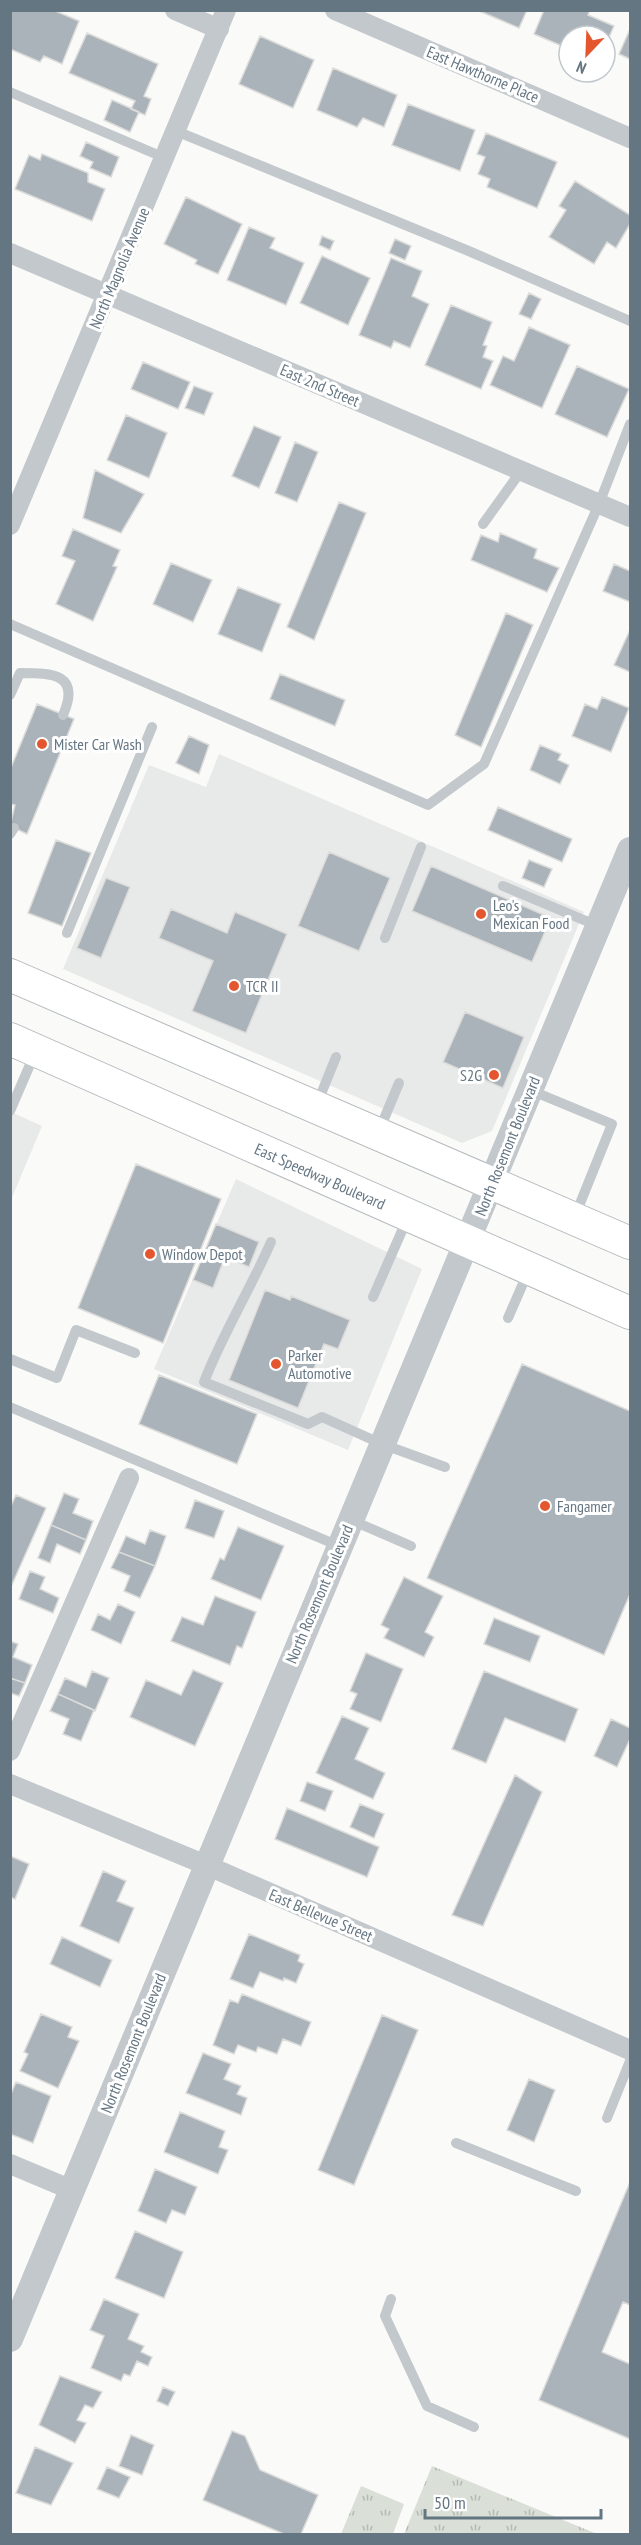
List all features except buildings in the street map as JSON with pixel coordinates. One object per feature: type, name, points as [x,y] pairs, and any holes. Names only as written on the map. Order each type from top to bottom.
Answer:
[{"type":"main road","points":[[10,975],[630,1243]]},
{"type":"main road","name":"East Speedway Boulevard","points":[[23,1045],[408,1217],[630,1312]]},
{"type":"street","points":[[175,10],[219,29]]},
{"type":"street","name":"North Magnolia Avenue","points":[[10,525],[109,296],[226,10]]},
{"type":"street","name":"East Hawthorne Place","points":[[335,10],[630,138]]},
{"type":"street","name":"East 2nd Street","points":[[10,253],[630,517]]},
{"type":"street","name":"North Rosemont Boulevard","points":[[10,2340],[598,926],[622,893],[630,850]]},
{"type":"street","points":[[10,1751],[129,1478]]},
{"type":"street","name":"East Bellevue Street","points":[[10,1784],[206,1865],[630,2049]]},
{"type":"street","points":[[10,2164],[72,2190]]},
{"type":"lane","points":[[10,92],[165,158]]},
{"type":"lane","points":[[176,131],[471,252],[630,321]]},
{"type":"lane","points":[[10,624],[428,805],[484,764],[599,504],[630,424]]},
{"type":"lane","points":[[483,524],[522,471]]},
{"type":"lane","points":[[10,695],[20,674],[43,673],[60,677],[68,685],[71,698],[63,715]]},
{"type":"lane","points":[[67,933],[152,727]]},
{"type":"lane","points":[[385,938],[421,847]]},
{"type":"lane","points":[[503,886],[598,926]]},
{"type":"lane","points":[[10,1111],[23,1045]]},
{"type":"lane","points":[[315,1107],[336,1057]]},
{"type":"lane","points":[[378,1134],[399,1083]]},
{"type":"lane","points":[[530,1090],[612,1124],[574,1219]]},
{"type":"lane","points":[[373,1297],[408,1217]]},
{"type":"lane","points":[[271,1242],[253,1283],[222,1336],[204,1382],[308,1424],[322,1417],[382,1444],[445,1467]]},
{"type":"lane","points":[[508,1318],[529,1269]]},
{"type":"lane","points":[[10,1359],[57,1378],[76,1330],[135,1353]]},
{"type":"lane","points":[[10,1407],[340,1546]]},
{"type":"lane","points":[[350,1519],[411,1546]]},
{"type":"lane","points":[[608,2118],[630,2061]]},
{"type":"lane","points":[[456,2143],[576,2191]]},
{"type":"lane","points":[[391,2299],[385,2316],[427,2406],[474,2427]]},
{"type":"shaded area","points":[[219,754],[584,912],[492,1131],[462,1143],[63,969],[149,765],[206,787]]},
{"type":"shaded area","points":[[11,1112],[42,1126],[11,1200]]},
{"type":"shaded area","name":"Parker Automotive","points":[[236,1179],[422,1269],[348,1450],[154,1369]]},
{"type":"green space","points":[[432,2466],[597,2534],[404,2534]]},
{"type":"green space","points":[[361,2486],[404,2504],[393,2534],[341,2534]]},
{"type":"green space","points":[[526,2514],[581,2534],[518,2534]]},
{"type":"place","name":"Mister Car Wash","points":[[42,744]]},
{"type":"place","name":"Leo's Mexican Food","points":[[481,914]]},
{"type":"place","name":"TCR II","points":[[234,986]]},
{"type":"place","name":"S2G","points":[[494,1075]]},
{"type":"place","name":"Window Depot","points":[[150,1254]]},
{"type":"place","name":"Parker Automotive","points":[[276,1364]]},
{"type":"place","name":"Fangamer","points":[[545,1506]]}]
